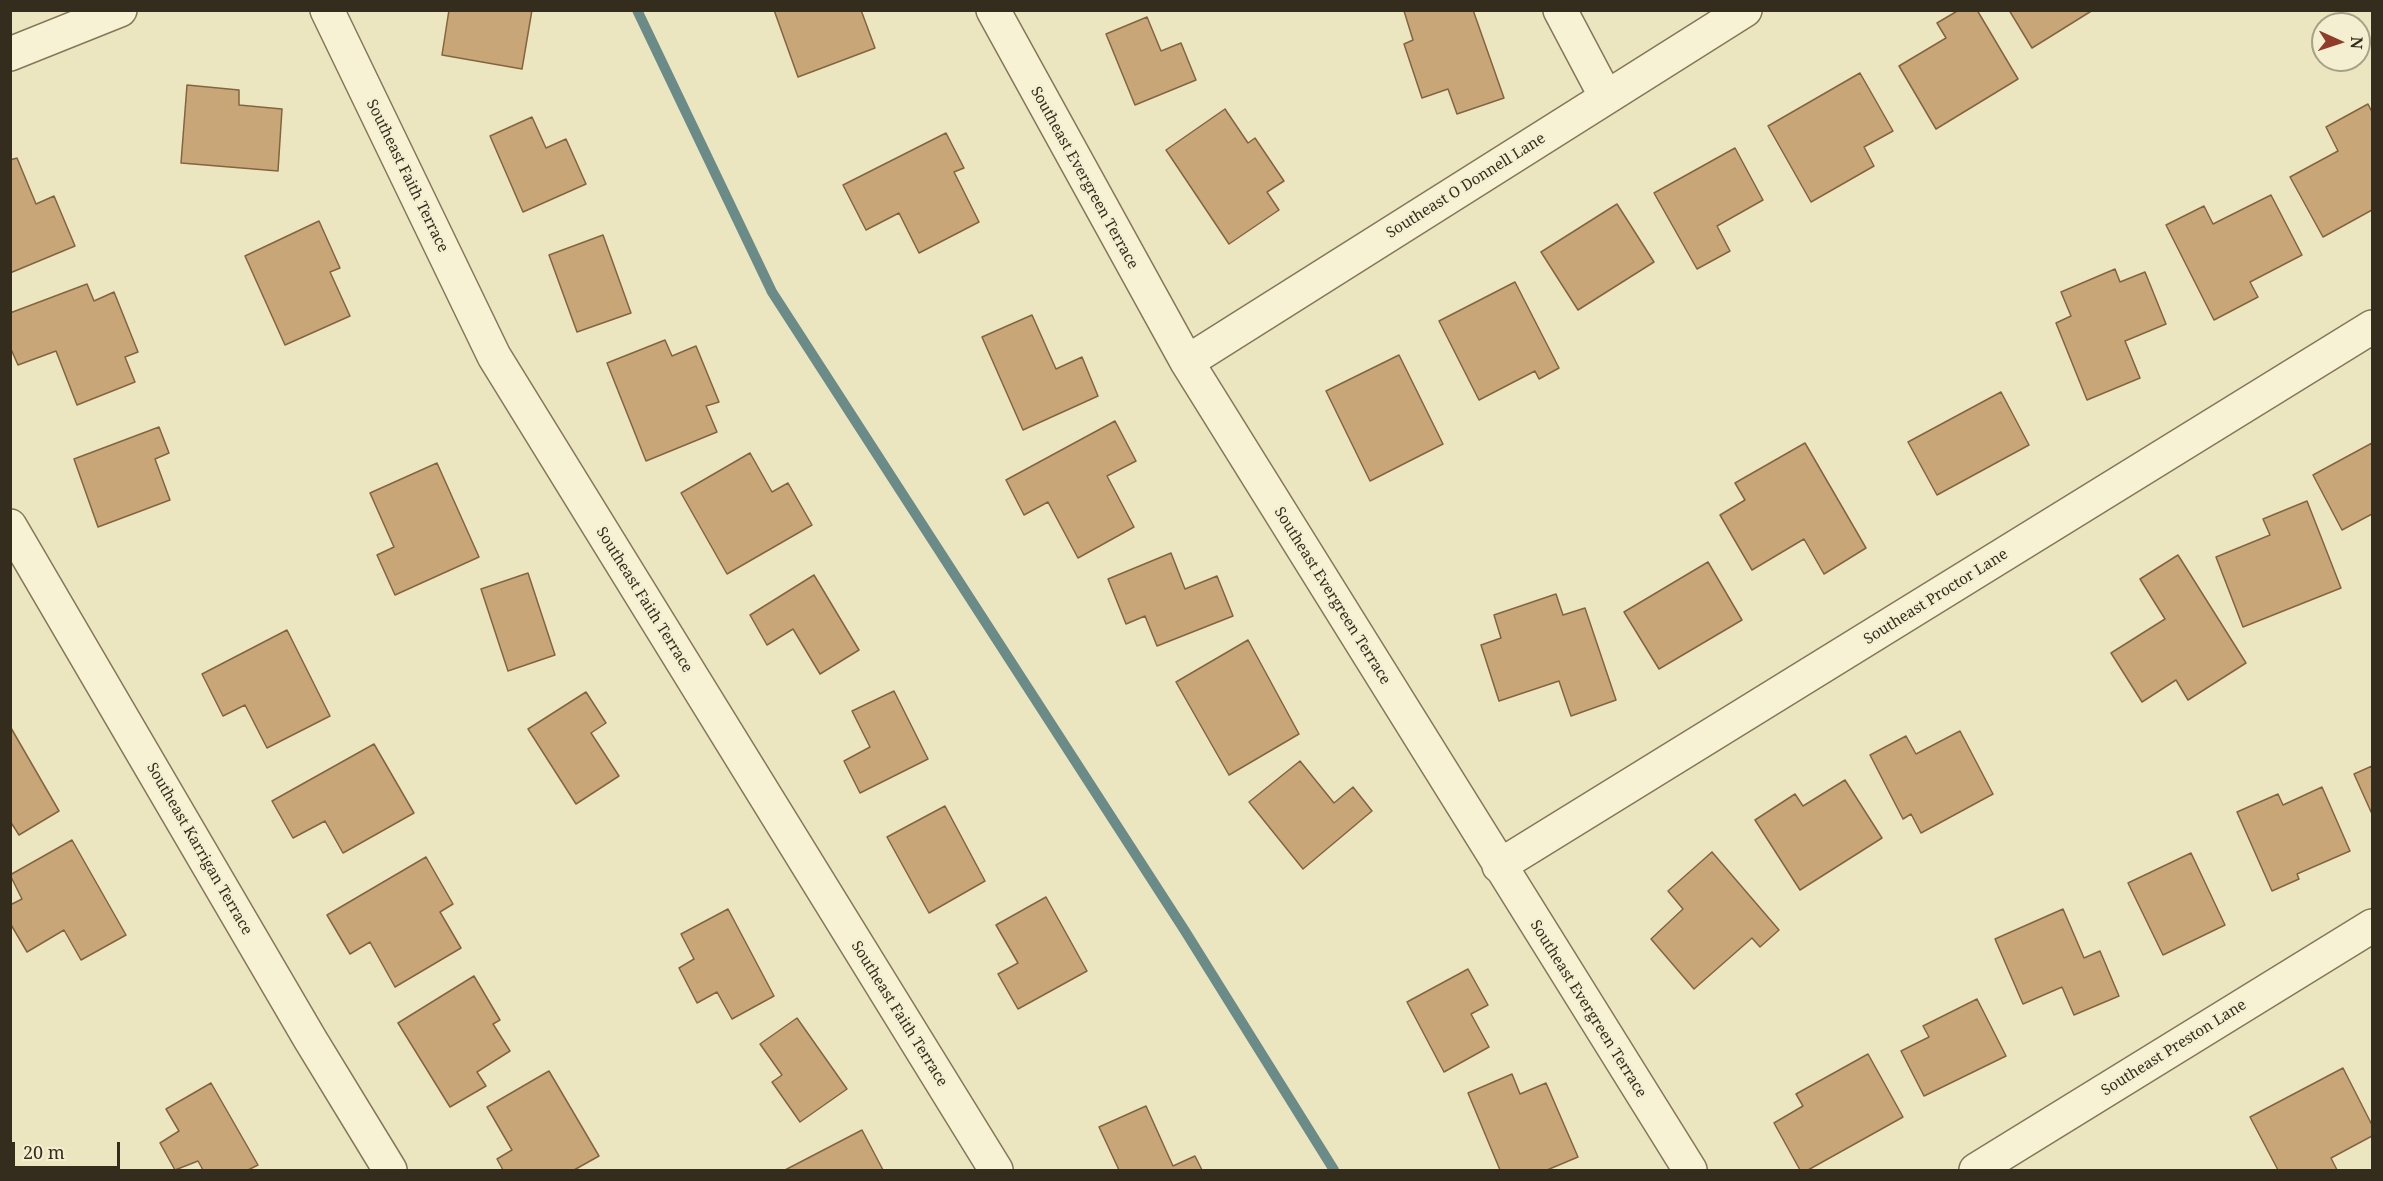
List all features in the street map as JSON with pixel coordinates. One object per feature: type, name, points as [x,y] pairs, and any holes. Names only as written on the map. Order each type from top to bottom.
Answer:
[{"type":"street","points":[[10,54],[120,10]]},
{"type":"street","name":"Southeast Faith Terrace","points":[[327,10],[494,357],[996,1170]]},
{"type":"street","name":"Southeast Evergreen Terrace","points":[[993,10],[1187,362],[1690,1170]]},
{"type":"street","points":[[1560,10],[1606,97]]},
{"type":"street","name":"Southeast O Donnell Lane","points":[[1187,362],[1745,10]]},
{"type":"street","name":"Southeast Proctor Lane","points":[[1499,866],[2373,327]]},
{"type":"street","name":"Southeast Karrigan Terrace","points":[[10,526],[309,1039],[390,1170]]},
{"type":"street","name":"Southeast Preston Lane","points":[[1976,1170],[2373,926]]},
{"type":"building","points":[[449,10],[532,10],[522,69],[442,55]]},
{"type":"building","points":[[774,10],[861,10],[875,48],[798,77]]},
{"type":"building","points":[[1473,10],[1504,98],[1457,114],[1448,89],[1422,98],[1404,44],[1413,40],[1404,11]]},
{"type":"building","points":[[1959,10],[1977,10],[2018,79],[1936,129],[1899,66],[1946,38],[1937,23]]},
{"type":"building","points":[[2009,10],[2093,10],[2032,48]]},
{"type":"building","points":[[1147,17],[1161,51],[1181,43],[1196,80],[1135,105],[1106,34]]},
{"type":"building","points":[[1860,73],[1893,131],[1864,147],[1874,166],[1811,202],[1768,126]]},
{"type":"building","points":[[187,85],[239,90],[239,105],[282,109],[278,171],[181,163]]},
{"type":"building","points":[[2368,104],[2372,112],[2372,210],[2323,237],[2290,177],[2338,151],[2326,127]]},
{"type":"building","points":[[1225,109],[1248,143],[1255,138],[1284,181],[1267,192],[1279,210],[1229,244],[1166,150]]},
{"type":"building","points":[[532,117],[546,148],[566,139],[586,184],[523,212],[490,136]]},
{"type":"building","points":[[946,133],[964,168],[954,172],[979,222],[919,253],[899,213],[866,230],[843,185]]},
{"type":"building","points":[[1735,148],[1763,200],[1717,226],[1730,251],[1697,269],[1654,193]]},
{"type":"building","points":[[17,158],[36,204],[54,196],[75,246],[10,273],[10,160]]},
{"type":"building","points":[[2271,195],[2302,255],[2250,282],[2258,297],[2214,320],[2166,225],[2204,206],[2213,224]]},
{"type":"building","points":[[1617,204],[1654,262],[1578,310],[1541,252]]},
{"type":"building","points":[[319,221],[340,268],[330,272],[350,316],[285,345],[245,256]]},
{"type":"building","points":[[603,235],[631,313],[577,332],[549,255]]},
{"type":"building","points":[[2115,269],[2120,282],[2145,272],[2166,324],[2125,341],[2140,378],[2087,400],[2056,323],[2071,316],[2061,292]]},
{"type":"building","points":[[1515,282],[1559,368],[1539,379],[1535,371],[1479,400],[1439,321]]},
{"type":"building","points":[[87,284],[94,301],[114,292],[138,352],[125,357],[135,382],[77,405],[56,351],[18,365],[10,347],[10,313]]},
{"type":"building","points":[[1032,315],[1056,369],[1082,357],[1098,396],[1023,430],[982,337]]},
{"type":"building","points":[[665,340],[672,356],[696,346],[719,402],[706,406],[717,432],[646,461],[607,363]]},
{"type":"building","points":[[1399,355],[1443,444],[1370,481],[1326,391]]},
{"type":"building","points":[[2001,392],[2029,445],[1937,495],[1908,442]]},
{"type":"building","points":[[1115,421],[1136,461],[1107,476],[1134,527],[1078,558],[1048,502],[1024,515],[1006,480]]},
{"type":"building","points":[[159,427],[169,453],[155,459],[170,500],[98,527],[74,459]]},
{"type":"building","points":[[1805,443],[1866,548],[1824,574],[1804,539],[1752,570],[1720,515],[1745,500],[1735,483]]},
{"type":"building","points":[[2372,443],[2372,514],[2342,530],[2313,475]]},
{"type":"building","points":[[750,453],[772,492],[788,483],[812,525],[727,574],[681,493]]},
{"type":"building","points":[[437,463],[479,557],[395,595],[377,555],[394,547],[370,493]]},
{"type":"building","points":[[2307,501],[2341,588],[2243,627],[2216,557],[2270,535],[2263,519]]},
{"type":"building","points":[[1171,553],[1185,589],[1217,576],[1233,616],[1157,646],[1145,616],[1126,624],[1108,579]]},
{"type":"building","points":[[2178,555],[2246,663],[2188,700],[2176,680],[2142,702],[2111,653],[2165,619],[2140,579]]},
{"type":"building","points":[[1708,562],[1742,620],[1659,669],[1624,612]]},
{"type":"building","points":[[528,573],[555,655],[508,671],[481,589]]},
{"type":"building","points":[[814,575],[859,650],[820,674],[793,629],[767,645],[750,615]]},
{"type":"building","points":[[1556,594],[1563,615],[1585,608],[1616,700],[1571,716],[1559,681],[1499,701],[1481,645],[1501,638],[1494,615]]},
{"type":"building","points":[[287,630],[330,716],[267,748],[245,705],[223,716],[202,674]]},
{"type":"building","points":[[1248,640],[1299,734],[1229,775],[1176,682]]},
{"type":"building","points":[[894,691],[928,759],[860,793],[844,761],[870,747],[852,711]]},
{"type":"building","points":[[586,692],[606,723],[591,733],[619,776],[576,804],[528,729]]},
{"type":"building","points":[[11,728],[59,811],[19,835],[10,821]]},
{"type":"building","points":[[1960,731],[1993,794],[1921,833],[1911,814],[1903,819],[1870,755],[1906,736],[1916,754]]},
{"type":"building","points":[[374,744],[414,813],[343,853],[325,821],[293,838],[272,801]]},
{"type":"building","points":[[1300,761],[1334,803],[1353,787],[1372,811],[1303,869],[1249,802]]},
{"type":"building","points":[[2372,766],[2372,814],[2354,774]]},
{"type":"building","points":[[1845,780],[1882,838],[1800,890],[1755,820],[1795,794],[1803,806]]},
{"type":"building","points":[[2322,787],[2350,851],[2297,874],[2299,879],[2272,891],[2237,812],[2278,794],[2283,805]]},
{"type":"building","points":[[945,806],[985,881],[929,913],[887,837]]},
{"type":"building","points":[[72,840],[126,935],[81,960],[64,930],[27,952],[10,923],[10,905],[22,899],[10,875]]},
{"type":"building","points":[[1712,852],[1779,930],[1760,947],[1752,938],[1694,989],[1651,939],[1683,909],[1668,891]]},
{"type":"building","points":[[2191,853],[2225,925],[2163,955],[2128,883]]},
{"type":"building","points":[[426,857],[453,904],[440,912],[461,948],[395,987],[370,942],[350,954],[327,915]]},
{"type":"building","points":[[1046,897],[1087,971],[1018,1009],[998,974],[1018,963],[996,925]]},
{"type":"building","points":[[728,909],[774,996],[732,1019],[717,992],[697,1003],[679,968],[694,959],[681,934]]},
{"type":"building","points":[[2063,909],[2084,958],[2100,951],[2119,996],[2074,1015],[2062,987],[2023,1004],[1995,939]]},
{"type":"building","points":[[1468,969],[1488,1005],[1471,1014],[1489,1047],[1444,1072],[1407,1002]]},
{"type":"building","points":[[474,976],[500,1020],[493,1024],[510,1051],[477,1072],[486,1086],[450,1107],[398,1023]]},
{"type":"building","points":[[1977,999],[2006,1056],[1924,1096],[1901,1051],[1929,1037],[1923,1026]]},
{"type":"building","points":[[797,1018],[847,1089],[800,1122],[772,1082],[782,1075],[760,1044]]},
{"type":"building","points":[[1868,1054],[1903,1117],[1808,1170],[1800,1170],[1774,1123],[1803,1106],[1796,1094]]},
{"type":"building","points":[[2343,1068],[2372,1125],[2372,1136],[2331,1158],[2337,1170],[2278,1170],[2250,1117]]},
{"type":"building","points":[[549,1071],[599,1156],[574,1170],[503,1170],[497,1159],[512,1150],[487,1107]]},
{"type":"building","points":[[1512,1074],[1520,1094],[1546,1083],[1578,1157],[1547,1170],[1500,1170],[1468,1093]]},
{"type":"building","points":[[211,1083],[258,1165],[248,1170],[203,1170],[198,1161],[175,1170],[160,1143],[179,1131],[166,1109]]},
{"type":"building","points":[[1146,1106],[1173,1166],[1195,1156],[1202,1170],[1119,1170],[1099,1127]]},
{"type":"building","points":[[862,1130],[883,1170],[785,1170]]},
{"type":"waterway","points":[[637,10],[772,292],[1185,931],[1334,1170]]}]
